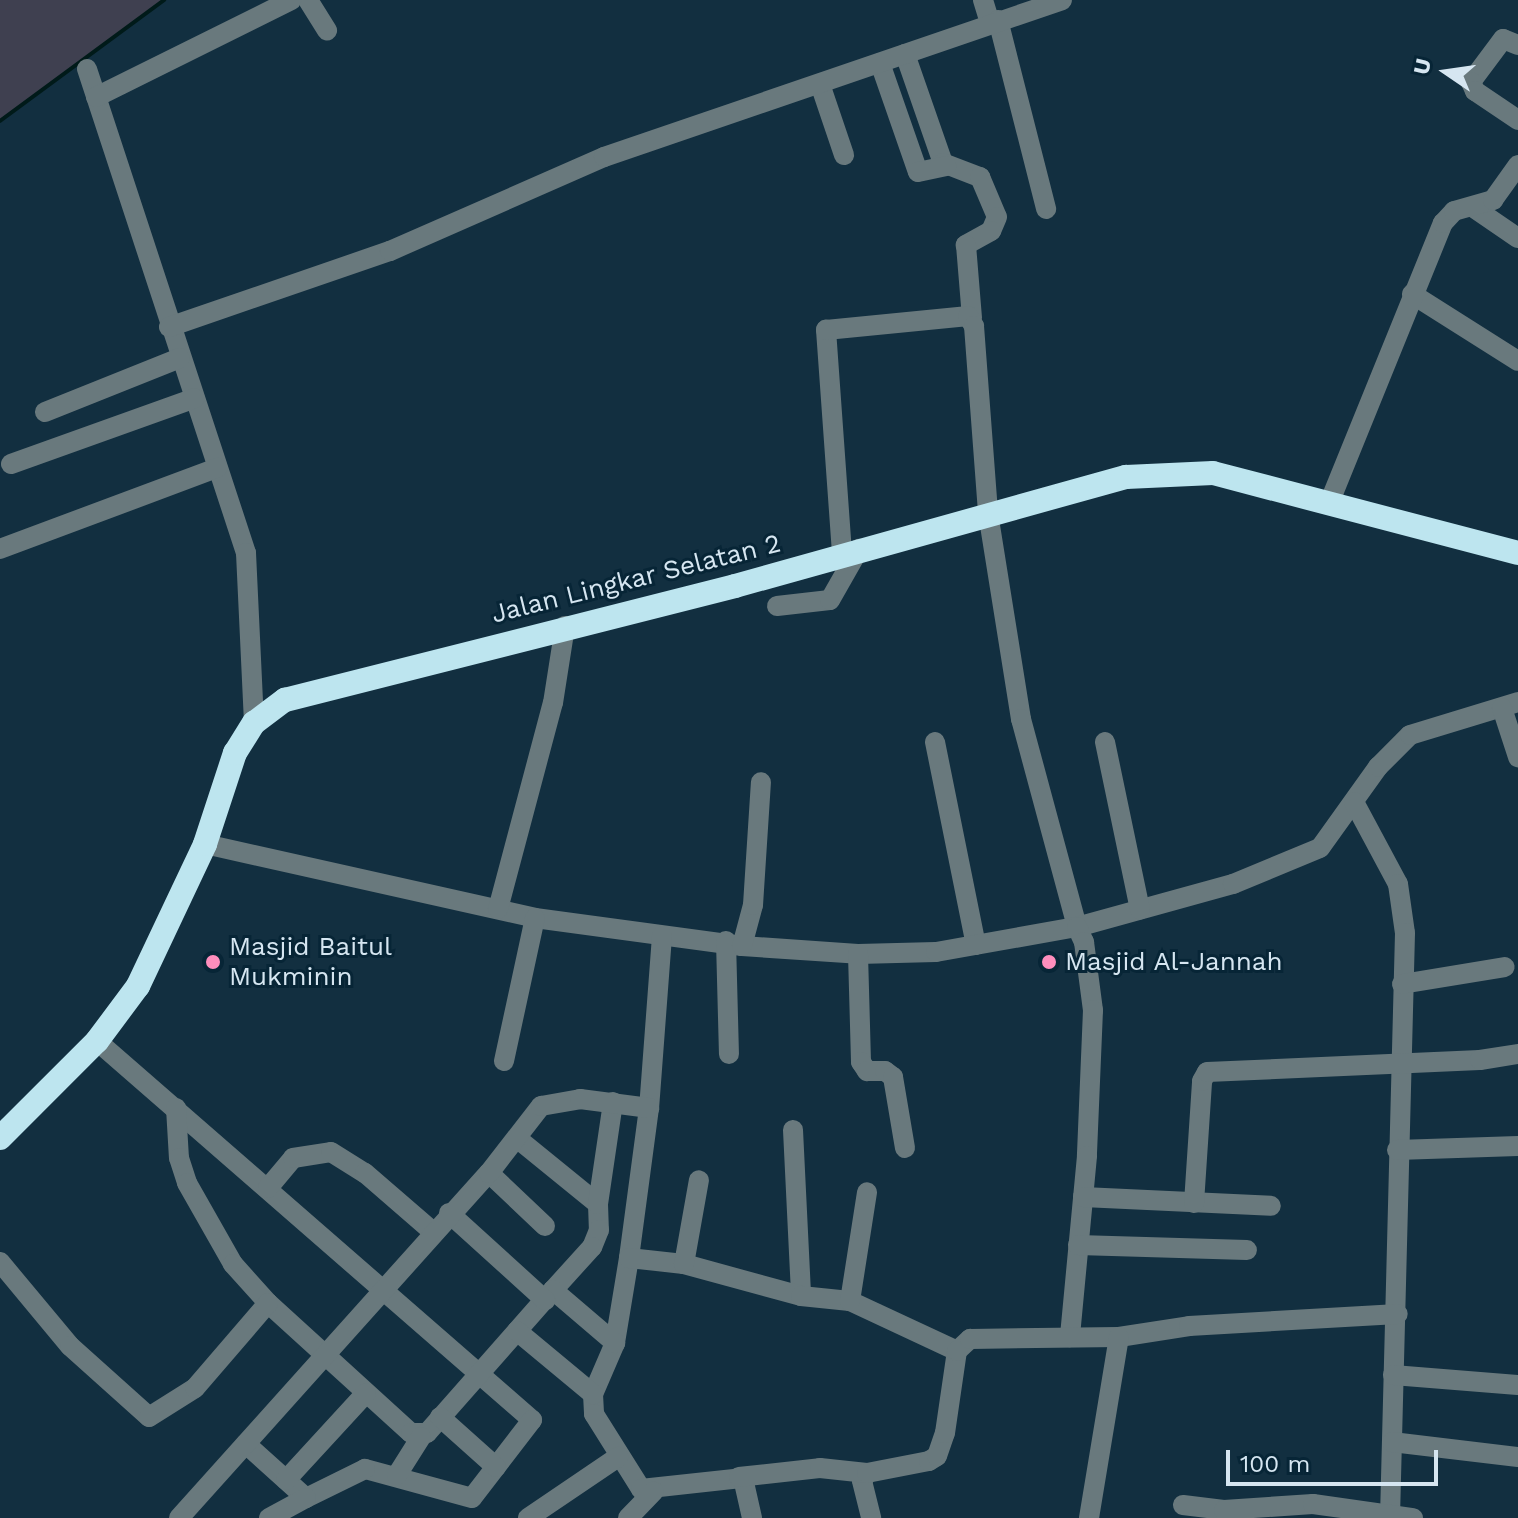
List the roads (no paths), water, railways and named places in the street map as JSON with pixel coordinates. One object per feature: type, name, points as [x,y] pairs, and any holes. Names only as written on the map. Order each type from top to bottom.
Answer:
[{"type":"highway","name":"Jalan Lingkar Selatan 2","points":[[5,1125],[97,1041],[138,986],[205,844],[235,753],[254,723],[285,700],[565,626],[735,586],[851,551],[1126,477],[1179,471],[1213,473],[1330,501],[1518,553]]},
{"type":"street","points":[[96,97],[291,0]]},
{"type":"street","points":[[308,0],[327,30]]},
{"type":"street","points":[[983,0],[994,22],[1046,209]]},
{"type":"street","points":[[169,327],[390,251],[604,157],[1062,0]]},
{"type":"street","points":[[1518,45],[1503,39],[1471,82],[1475,91],[1518,120]]},
{"type":"street","points":[[905,54],[946,166]]},
{"type":"street","points":[[880,63],[918,172],[946,166],[967,168],[980,177],[997,217],[991,231],[966,245],[988,513],[1021,719],[1077,927],[1084,942],[1093,1010],[1083,1197],[1070,1337]]},
{"type":"street","points":[[87,69],[169,327],[246,553],[254,723]]},
{"type":"street","points":[[820,84],[844,155]]},
{"type":"street","points":[[1330,501],[1443,223],[1454,211],[1474,208],[1493,200],[1518,165]]},
{"type":"street","points":[[1474,208],[1518,238]]},
{"type":"street","points":[[1412,294],[1518,361]]},
{"type":"street","points":[[777,606],[830,600],[851,551],[826,330],[964,314],[972,318]]},
{"type":"street","points":[[45,412],[180,358]]},
{"type":"street","points":[[11,464],[195,398]]},
{"type":"street","points":[[0,549],[217,468]]},
{"type":"street","points":[[498,909],[553,703],[565,626]]},
{"type":"street","points":[[205,844],[535,918],[662,936],[858,954],[976,945],[1077,927],[1233,884],[1320,848],[1410,735],[1510,705],[1518,757]]},
{"type":"street","points":[[935,742],[976,945]]},
{"type":"street","points":[[1105,742],[1140,909]]},
{"type":"street","points":[[729,1054],[734,944],[753,905],[761,782]]},
{"type":"street","points":[[1354,802],[1398,884],[1405,933],[1397,1150],[1398,1314],[1393,1375],[1390,1517]]},
{"type":"street","points":[[504,1061],[535,918]]},
{"type":"street","points":[[662,936],[649,1108],[629,1258],[615,1343],[593,1394],[597,1424],[632,1483],[654,1491],[820,1468],[867,1473],[937,1456],[957,1351],[970,1339],[1001,1335],[1119,1337],[1189,1326],[1398,1314]]},
{"type":"street","points":[[858,954],[861,1062],[867,1071],[885,1071],[893,1077],[905,1148]]},
{"type":"street","points":[[1402,984],[1505,967]]},
{"type":"street","points":[[97,1041],[532,1420],[472,1498],[397,1475],[365,1469],[269,1518]]},
{"type":"street","points":[[1194,1203],[1202,1081],[1207,1072],[1399,1064],[1518,1054]]},
{"type":"street","points":[[179,1518],[384,1291],[449,1213],[489,1173],[541,1106],[580,1099],[649,1108]]},
{"type":"street","points":[[397,1475],[421,1437],[592,1247],[599,1230],[598,1204],[613,1102]]},
{"type":"street","points":[[176,1108],[179,1158],[187,1183],[233,1264],[268,1303],[366,1393],[421,1437]]},
{"type":"street","points":[[793,1130],[801,1296]]},
{"type":"street","points":[[518,1139],[598,1204]]},
{"type":"street","points":[[1397,1150],[1518,1146]]},
{"type":"street","points":[[268,1188],[293,1158],[331,1152],[365,1173],[433,1232]]},
{"type":"street","points":[[489,1173],[545,1226]]},
{"type":"street","points":[[684,1264],[699,1180]]},
{"type":"street","points":[[850,1301],[867,1192]]},
{"type":"street","points":[[1083,1197],[1271,1206]]},
{"type":"street","points":[[449,1213],[549,1295],[615,1343]]},
{"type":"street","points":[[1078,1245],[1247,1250]]},
{"type":"street","points":[[629,1258],[684,1264],[801,1296],[850,1301],[957,1351]]},
{"type":"street","points":[[0,1262],[70,1346],[149,1417],[195,1388],[268,1303]]},
{"type":"street","points":[[517,1331],[593,1394]]},
{"type":"street","points":[[1089,1518],[1119,1337]]},
{"type":"street","points":[[1393,1375],[1518,1385]]},
{"type":"street","points":[[286,1480],[366,1393]]},
{"type":"street","points":[[440,1417],[496,1467]]},
{"type":"street","points":[[1392,1442],[1518,1457]]},
{"type":"street","points":[[246,1444],[306,1498]]},
{"type":"street","points":[[528,1518],[618,1457]]},
{"type":"street","points":[[867,1473],[862,1481],[871,1518]]},
{"type":"street","points":[[739,1477],[747,1482],[752,1518]]},
{"type":"street","points":[[628,1518],[654,1491]]},
{"type":"street","points":[[1183,1505],[1224,1510],[1313,1511],[1413,1518]]},
{"type":"waterway","points":[[0,121],[164,0]]},
{"type":"place","name":"Masjid Baitul Mukminin","points":[[213,962]]},
{"type":"place","name":"Masjid Al-Jannah","points":[[1049,962]]}]
